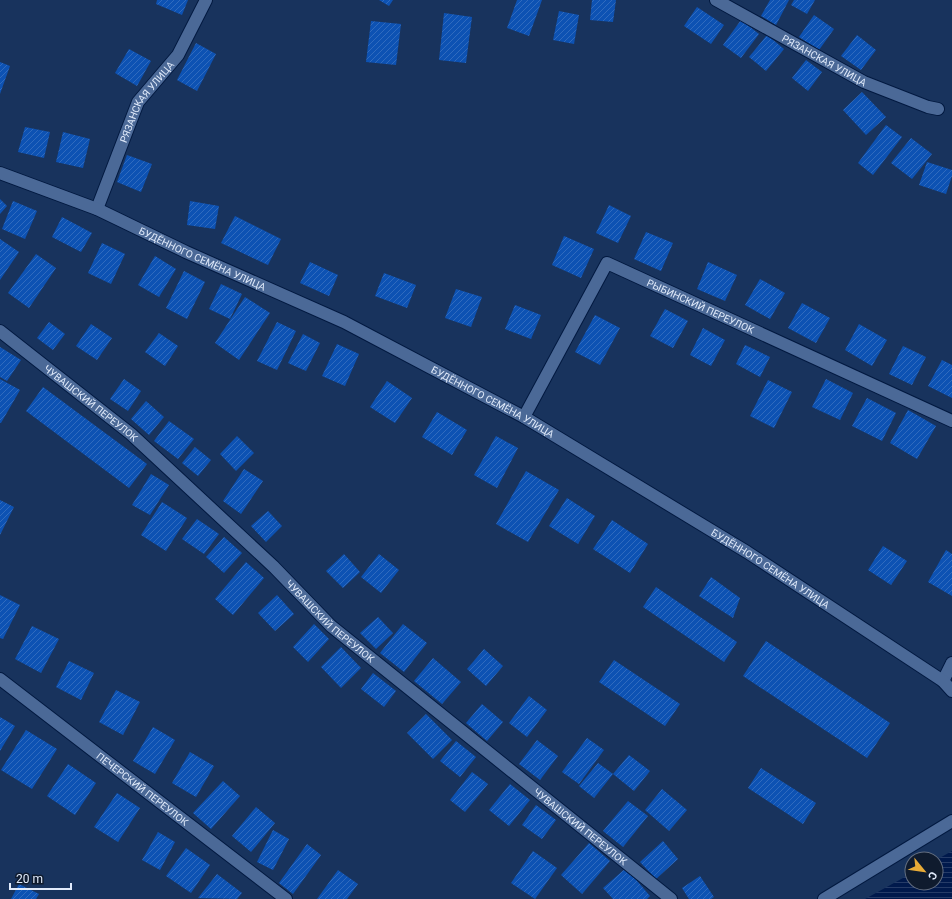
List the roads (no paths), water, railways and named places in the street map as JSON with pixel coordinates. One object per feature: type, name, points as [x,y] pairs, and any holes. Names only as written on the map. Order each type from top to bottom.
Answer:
[{"type":"street","name":"РЯЗАНСКАЯ УЛИЦА","points":[[97,209],[138,102],[178,55],[206,0]]},
{"type":"street","name":"РЯЗАНСКАЯ УЛИЦА","points":[[716,0],[864,82],[928,107],[938,109]]},
{"type":"street","name":"БУДЁННОГО СЕМЁНА УЛИЦА","points":[[0,173],[97,209],[186,252],[344,322],[524,417],[747,552],[943,681],[952,692]]},
{"type":"street","name":"РЫБИНСКИЙ ПЕРЕУЛОК","points":[[524,417],[607,263],[952,421]]},
{"type":"street","name":"ЧУВАШСКИЙ ПЕРЕУЛОК","points":[[0,331],[131,434],[274,567],[331,626],[671,899]]},
{"type":"street","points":[[943,681],[952,663]]},
{"type":"street","name":"ПЕЧЕРСКИЙ ПЕРЕУЛОК","points":[[0,678],[286,899]]},
{"type":"street","points":[[824,899],[952,821]]},
{"type":"water","points":[[952,851],[952,899],[865,899],[904,877],[904,891],[944,891],[944,856]]}]
